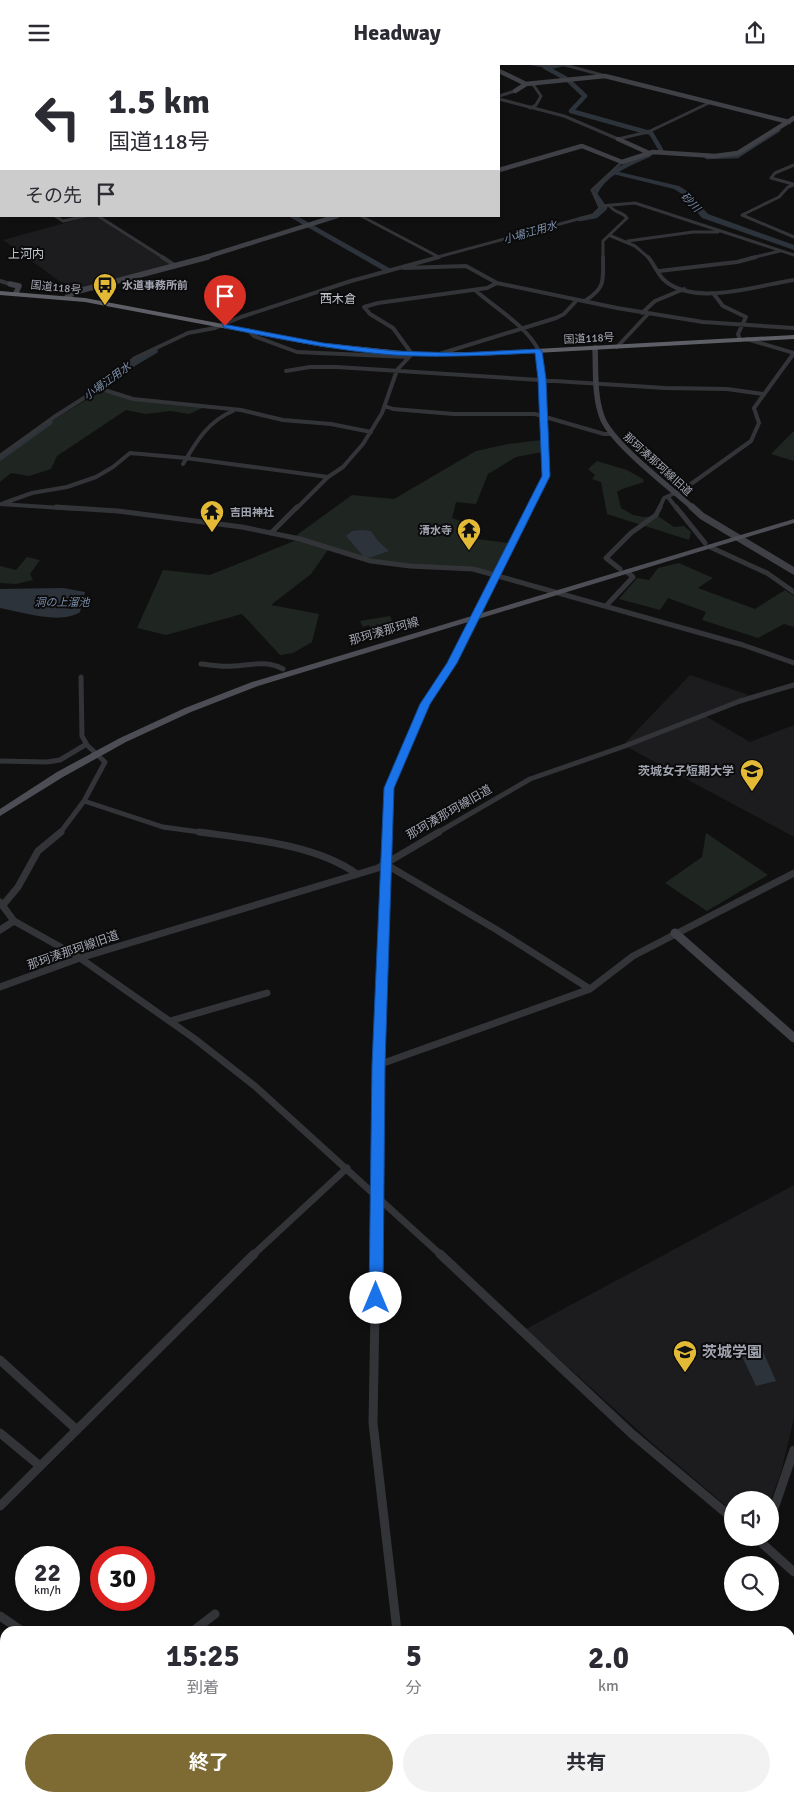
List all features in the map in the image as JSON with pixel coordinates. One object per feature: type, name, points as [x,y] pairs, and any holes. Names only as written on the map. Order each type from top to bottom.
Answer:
[{"type":"highway","name":"国道118号","points":[[0,293],[67,297],[323,345],[411,355],[539,351],[794,337]]},
{"type":"main road","name":"那珂湊那珂線","points":[[734,537],[794,516]]},
{"type":"main road","name":"那珂湊那珂線","points":[[0,813],[92,750],[248,687],[547,590],[794,521]]},
{"type":"main road","name":"那珂湊那珂線","points":[[0,805],[92,750],[191,703],[283,669],[477,613],[557,593],[623,570]]},
{"type":"street","points":[[541,65],[554,65]]},
{"type":"street","points":[[566,65],[794,123]]},
{"type":"street","points":[[500,71],[526,84]]},
{"type":"street","points":[[500,97],[526,84],[602,75]]},
{"type":"street","points":[[530,108],[536,105],[542,96],[532,83]]},
{"type":"street","points":[[500,97],[530,108],[585,123],[649,153]]},
{"type":"street","points":[[618,139],[648,132],[711,103]]},
{"type":"street","points":[[0,455],[54,417],[100,388],[141,355],[188,333],[215,328],[295,299],[403,268],[437,256],[592,215],[600,208],[592,190],[622,162],[649,153],[663,152],[715,156],[738,153],[786,121],[794,118]]},
{"type":"street","points":[[500,170],[582,146],[622,162]]},
{"type":"street","points":[[794,165],[774,173],[771,178],[773,181],[794,185]]},
{"type":"street","points":[[794,185],[788,187],[779,197],[742,215],[794,237]]},
{"type":"street","points":[[601,206],[635,203],[794,255]]},
{"type":"street","points":[[585,301],[598,292],[603,283],[604,241],[610,236],[617,225],[627,217],[613,211],[608,206]]},
{"type":"street","points":[[57,217],[63,221],[81,217]]},
{"type":"street","points":[[100,217],[176,266]]},
{"type":"street","points":[[67,297],[75,292],[176,266],[334,217]]},
{"type":"street","points":[[363,217],[437,256]]},
{"type":"street","points":[[610,236],[628,241],[693,233],[724,232]]},
{"type":"street","points":[[628,241],[650,259],[663,279],[695,293],[713,293],[794,280]]},
{"type":"street","points":[[659,271],[737,262],[781,251]]},
{"type":"street","points":[[403,268],[466,266],[496,283],[642,313],[703,323],[794,329]]},
{"type":"street","points":[[0,281],[19,287],[16,293]]},
{"type":"street","points":[[411,355],[393,328],[370,314],[364,307],[378,303],[475,291],[496,283]]},
{"type":"street","points":[[642,313],[647,305],[652,302],[666,298],[684,289]]},
{"type":"street","points":[[396,1626],[372,1423],[376,1315],[378,1065],[389,788],[425,704],[452,663],[546,476],[539,351],[535,343],[522,329],[475,291]]},
{"type":"street","points":[[606,606],[633,577],[612,565],[606,558],[631,533],[656,515],[664,499],[684,489],[751,441],[759,423],[754,413],[754,407],[794,353],[744,340],[738,334],[746,317],[723,307],[713,293]]},
{"type":"street","points":[[436,355],[560,317],[577,300]]},
{"type":"street","points":[[616,347],[648,314]]},
{"type":"street","points":[[248,330],[254,336],[297,352],[411,355]]},
{"type":"street","name":"那珂湊那珂線旧道","points":[[595,348],[597,352],[595,382],[602,418],[610,434],[702,516],[734,537],[794,571]]},
{"type":"street","points":[[271,533],[328,477],[343,467],[363,444],[385,406],[397,370],[411,355]]},
{"type":"street","points":[[286,371],[324,366],[665,387],[727,389],[762,394]]},
{"type":"street","points":[[100,388],[133,399],[236,410],[283,420],[330,424],[370,432]]},
{"type":"street","points":[[385,406],[393,409],[454,413],[542,415],[604,434],[610,434]]},
{"type":"street","points":[[183,464],[200,436],[209,426],[219,417],[236,410]]},
{"type":"street","points":[[0,504],[32,493],[67,487],[96,477],[130,453],[186,458],[328,477]]},
{"type":"street","points":[[668,497],[707,545],[767,573],[794,592]]},
{"type":"street","points":[[0,504],[118,511],[271,533],[300,539],[372,561],[410,566],[473,569],[743,645],[794,663]]},
{"type":"street","points":[[201,664],[226,666],[269,663],[277,664],[283,669]]},
{"type":"street","points":[[81,677],[82,736],[92,750],[105,762],[84,801],[57,837],[38,851],[18,887],[2,904],[14,921],[80,958],[170,1021],[256,1087],[376,1194],[632,1433],[724,1511]]},
{"type":"street","name":"那珂湊那珂線旧道","points":[[0,987],[80,958],[378,868],[530,779],[625,746],[740,701],[794,685]]},
{"type":"street","points":[[0,761],[47,763],[60,761],[92,750]]},
{"type":"street","points":[[84,801],[163,827],[260,841],[317,854],[337,861],[356,874]]},
{"type":"street","points":[[387,863],[590,989]]},
{"type":"street","points":[[378,1065],[590,989],[633,956],[794,873]]},
{"type":"street","points":[[0,930],[14,921]]},
{"type":"street","points":[[675,933],[794,1038]]},
{"type":"street","points":[[170,1021],[267,993]]},
{"type":"street","points":[[0,1506],[259,1249],[347,1168]]},
{"type":"street","points":[[0,1360],[77,1430]]},
{"type":"street","points":[[0,1433],[40,1466]]},
{"type":"street","points":[[779,1494],[794,1450]]},
{"type":"street","points":[[767,1546],[794,1572]]},
{"type":"street","points":[[200,1626],[216,1614]]},
{"type":"street","points":[[0,1616],[15,1626]]},
{"type":"shaded area","points":[[86,217],[98,217],[174,265],[75,290],[66,286],[3,240]]},
{"type":"shaded area","points":[[101,391],[153,402],[205,407],[189,414],[170,411],[146,414],[126,410],[57,456],[51,469],[29,476],[11,473],[0,482],[0,459],[53,420]]},
{"type":"shaded area","points":[[794,431],[794,461],[771,454]]},
{"type":"shaded area","points":[[542,440],[542,452],[516,457],[488,474],[476,504],[456,502],[452,518],[460,521],[478,521],[477,539],[509,543],[493,572],[416,568],[362,558],[330,547],[311,574],[271,605],[319,614],[312,642],[293,653],[280,655],[242,614],[166,635],[137,628],[163,570],[210,575],[299,539],[294,537],[352,495],[394,499],[476,451],[508,444]]},
{"type":"shaded area","points":[[597,461],[627,470],[643,479],[644,482],[617,492],[621,508],[633,515],[644,517],[658,516],[674,527],[684,526],[691,532],[689,540],[607,514],[601,482],[592,479],[595,475],[588,469]]},
{"type":"shaded area","points":[[27,557],[40,560],[30,574],[33,580],[16,584],[0,583],[0,566],[16,570]]},
{"type":"shaded area","points":[[679,563],[713,578],[698,588],[755,609],[785,590],[794,596],[794,627],[784,624],[758,638],[702,620],[706,612],[668,598],[660,610],[619,599],[637,578],[649,580],[658,568]]},
{"type":"shaded area","points":[[390,616],[396,630],[382,633],[379,630],[372,631],[369,625],[363,627],[360,621]]},
{"type":"shaded area","name":"茨城女子短期大学","points":[[690,675],[749,695],[702,714],[750,742],[794,725],[794,837],[627,747],[625,743]]},
{"type":"shaded area","points":[[706,833],[768,875],[707,911],[665,883],[702,857]]},
{"type":"shaded area","name":"茨城学園","points":[[794,1185],[794,1418],[781,1472],[774,1491],[724,1491],[724,1504],[651,1442],[526,1329]]},
{"type":"water","points":[[352,531],[371,531],[389,551],[372,557],[364,557],[346,536]]},
{"type":"water","name":"洞の上溜池","points":[[63,588],[85,592],[80,612],[72,616],[52,618],[0,608],[0,589]]},
{"type":"water","points":[[761,1347],[776,1381],[756,1386],[740,1352]]},
{"type":"waterway","points":[[533,65],[552,67],[566,65]]},
{"type":"waterway","points":[[545,67],[565,78]]},
{"type":"waterway","points":[[568,80],[585,96],[571,111],[646,132]]},
{"type":"waterway","name":"小場江用水","points":[[707,157],[737,156],[778,130]]},
{"type":"waterway","points":[[648,132],[651,133],[661,150]]},
{"type":"waterway","name":"小場江用水","points":[[580,219],[596,216],[605,208],[595,194],[604,181],[618,170],[649,155]]},
{"type":"waterway","name":"砂川","points":[[615,173],[677,188],[685,193],[705,216],[794,248]]},
{"type":"waterway","name":"砂川","points":[[293,217],[305,224]]},
{"type":"waterway","name":"砂川","points":[[308,226],[387,269]]},
{"type":"waterway","name":"小場江用水","points":[[123,370],[155,351]]},
{"type":"waterway","name":"小場江用水","points":[[0,458],[50,422]]},
{"type":"place","name":"水道事務所前","points":[[105,306]]},
{"type":"place","name":"吉田神社","points":[[212,533]]},
{"type":"place","name":"清水寺","points":[[469,551]]},
{"type":"place","name":"茨城女子短期大学","points":[[752,792]]},
{"type":"place","name":"茨城学園","points":[[685,1373]]},
{"type":"district","name":"上河内","points":[[26,254]]},
{"type":"district","name":"西木倉","points":[[338,299]]},
{"type":"route","points":[[225,326],[323,345],[394,353],[457,355],[539,351],[546,476],[452,663],[425,704],[389,788],[378,1065],[376,1298]]}]
